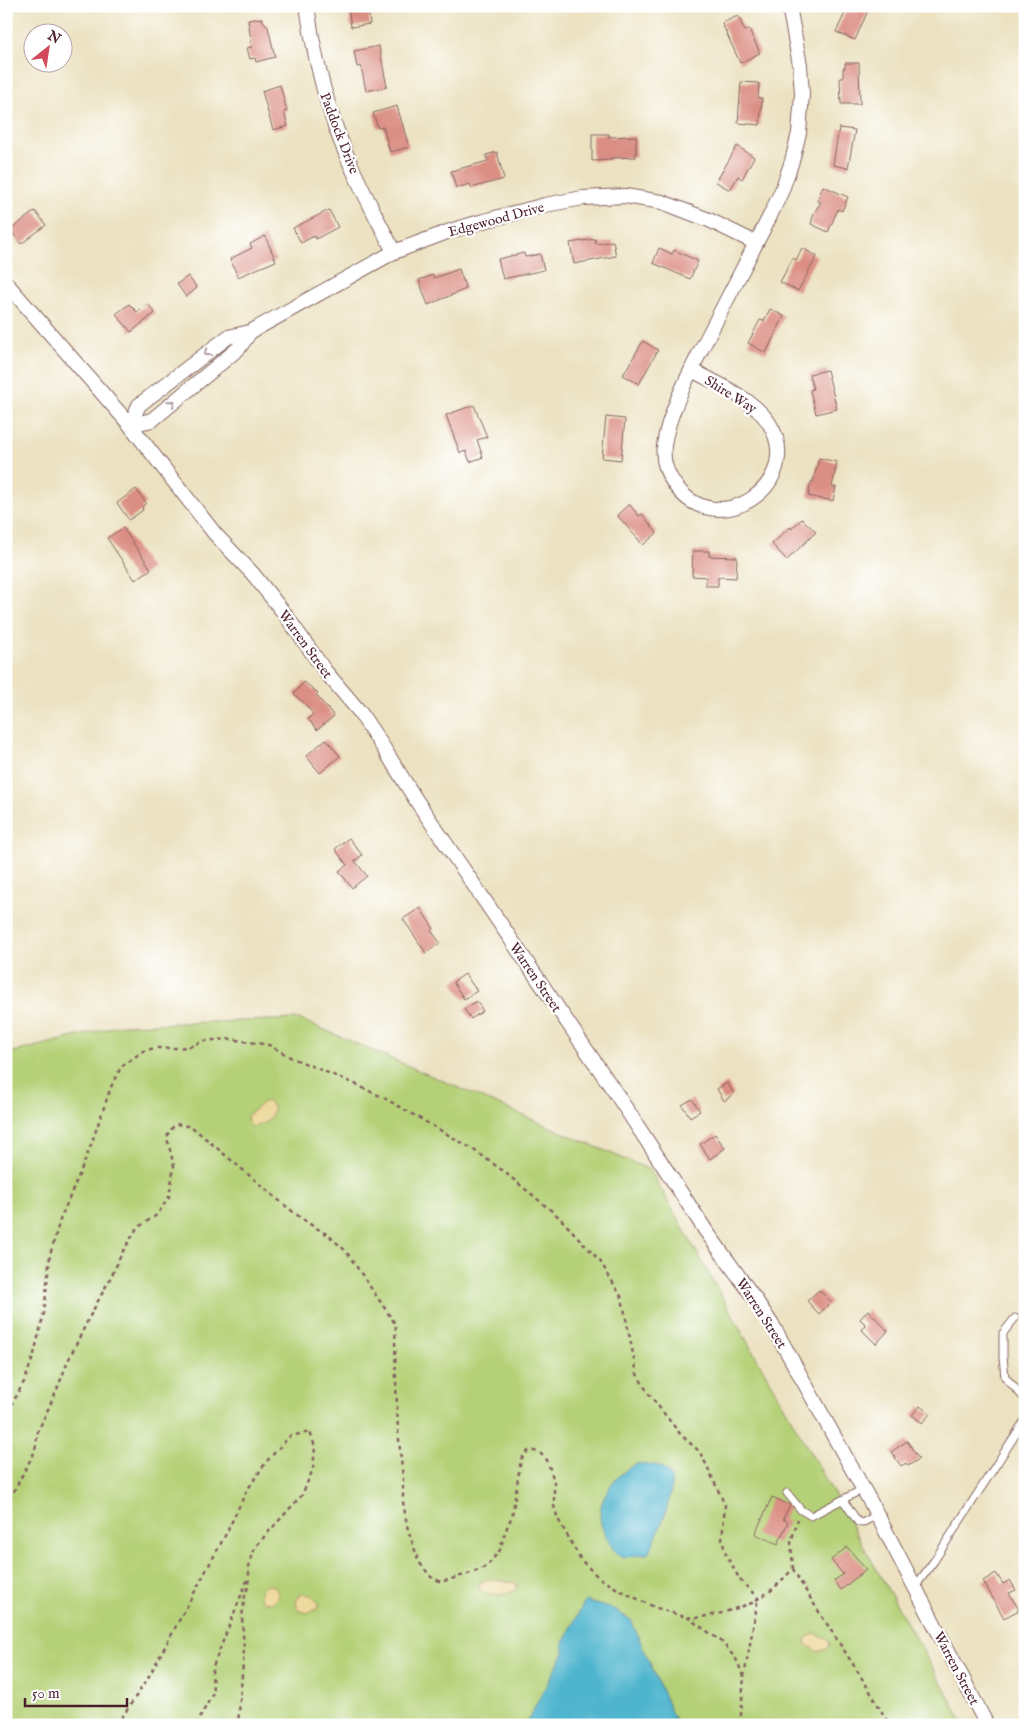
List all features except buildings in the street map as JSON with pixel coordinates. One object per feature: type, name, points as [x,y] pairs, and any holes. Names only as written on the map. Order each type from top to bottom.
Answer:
[{"type":"street","name":"Paddock Drive","points":[[307,6],[315,56],[330,112],[349,162],[394,252]]},
{"type":"street","name":"Shire Way","points":[[692,370],[753,406],[770,423],[777,446],[775,470],[770,481],[758,495],[743,505],[720,509],[697,504],[678,490],[666,470],[664,459],[666,436],[692,370],[782,190],[792,161],[801,107],[801,80],[789,6]]},
{"type":"street","name":"Edgewood Drive","points":[[130,425],[139,404],[228,337],[250,332],[394,252],[509,214],[582,198],[625,196],[662,202],[709,220],[756,243]]},
{"type":"street","name":"Warren Street","points":[[6,283],[130,425],[215,534],[259,582],[325,671],[358,711],[383,747],[416,800],[617,1095],[700,1223],[755,1299],[821,1410],[987,1725]]},
{"type":"street","name":"Edgewood Drive","points":[[130,425],[152,420],[239,348],[250,332]]},
{"type":"lane","points":[[1015,1318],[1004,1333],[1003,1357],[1005,1377],[1025,1400]]},
{"type":"lane","points":[[915,1588],[1025,1420]]},
{"type":"lane","points":[[788,1493],[801,1510],[811,1516],[863,1489]]},
{"type":"lane","points":[[843,1500],[858,1522],[862,1524],[877,1515]]},
{"type":"path","points":[[6,1420],[25,1380],[34,1354],[44,1313],[50,1255],[60,1220],[87,1156],[111,1087],[121,1067],[143,1051],[155,1048],[192,1046],[204,1040],[230,1039],[269,1045],[292,1058],[386,1099],[471,1148],[502,1170],[559,1217],[600,1261],[622,1298],[637,1374],[648,1393],[682,1435],[699,1451],[724,1505],[722,1540],[726,1554],[740,1580],[758,1598]]},
{"type":"path","points":[[6,1506],[35,1451],[38,1431],[68,1361],[122,1253],[137,1228],[157,1215],[169,1197],[174,1166],[167,1138],[169,1131],[176,1124],[192,1127],[288,1208],[334,1240],[346,1252],[396,1325],[396,1382],[403,1502],[408,1530],[419,1562],[431,1577],[441,1582],[471,1573],[487,1566],[500,1550],[512,1516],[521,1459],[529,1450],[539,1452],[547,1460],[554,1482],[554,1506],[558,1519],[581,1560],[598,1578],[654,1607],[685,1617],[696,1618],[722,1613],[752,1602],[773,1589],[792,1569]]},
{"type":"path","points":[[117,1725],[148,1678],[227,1532],[246,1492],[266,1462],[290,1436],[310,1432],[316,1447],[313,1469],[302,1495],[255,1547],[249,1566],[249,1584],[242,1617],[244,1650],[238,1725]]},
{"type":"path","points":[[801,1510],[791,1542],[792,1569],[856,1666],[889,1725]]},
{"type":"path","points":[[196,1725],[213,1693],[212,1669],[249,1576]]},
{"type":"path","points":[[740,1725],[744,1677],[758,1598]]},
{"type":"path","points":[[685,1617],[721,1641],[736,1659],[744,1677]]},
{"type":"green space","points":[[299,1019],[650,1170],[965,1725],[6,1725],[6,1054],[122,1025]]},
{"type":"sand","points":[[267,1101],[273,1106],[272,1114],[264,1122],[253,1127],[248,1122],[247,1116]]},
{"type":"sand","points":[[487,1579],[516,1583],[517,1588],[504,1594],[483,1592],[479,1584]]},
{"type":"sand","points":[[269,1585],[275,1588],[278,1594],[275,1600],[269,1603],[263,1600],[260,1594],[263,1588]]},
{"type":"sand","points":[[300,1594],[313,1597],[319,1604],[317,1609],[306,1613],[298,1610],[296,1601]]},
{"type":"sand","points":[[815,1633],[828,1639],[830,1645],[827,1649],[818,1652],[805,1644],[806,1638]]},
{"type":"water","points":[[636,1464],[651,1464],[666,1471],[671,1479],[670,1497],[664,1518],[648,1554],[624,1557],[618,1554],[612,1547],[602,1527],[601,1506],[604,1497],[615,1481],[621,1474]]},
{"type":"water","points":[[585,1601],[613,1609],[631,1620],[677,1725],[525,1725],[564,1653],[563,1643]]}]
